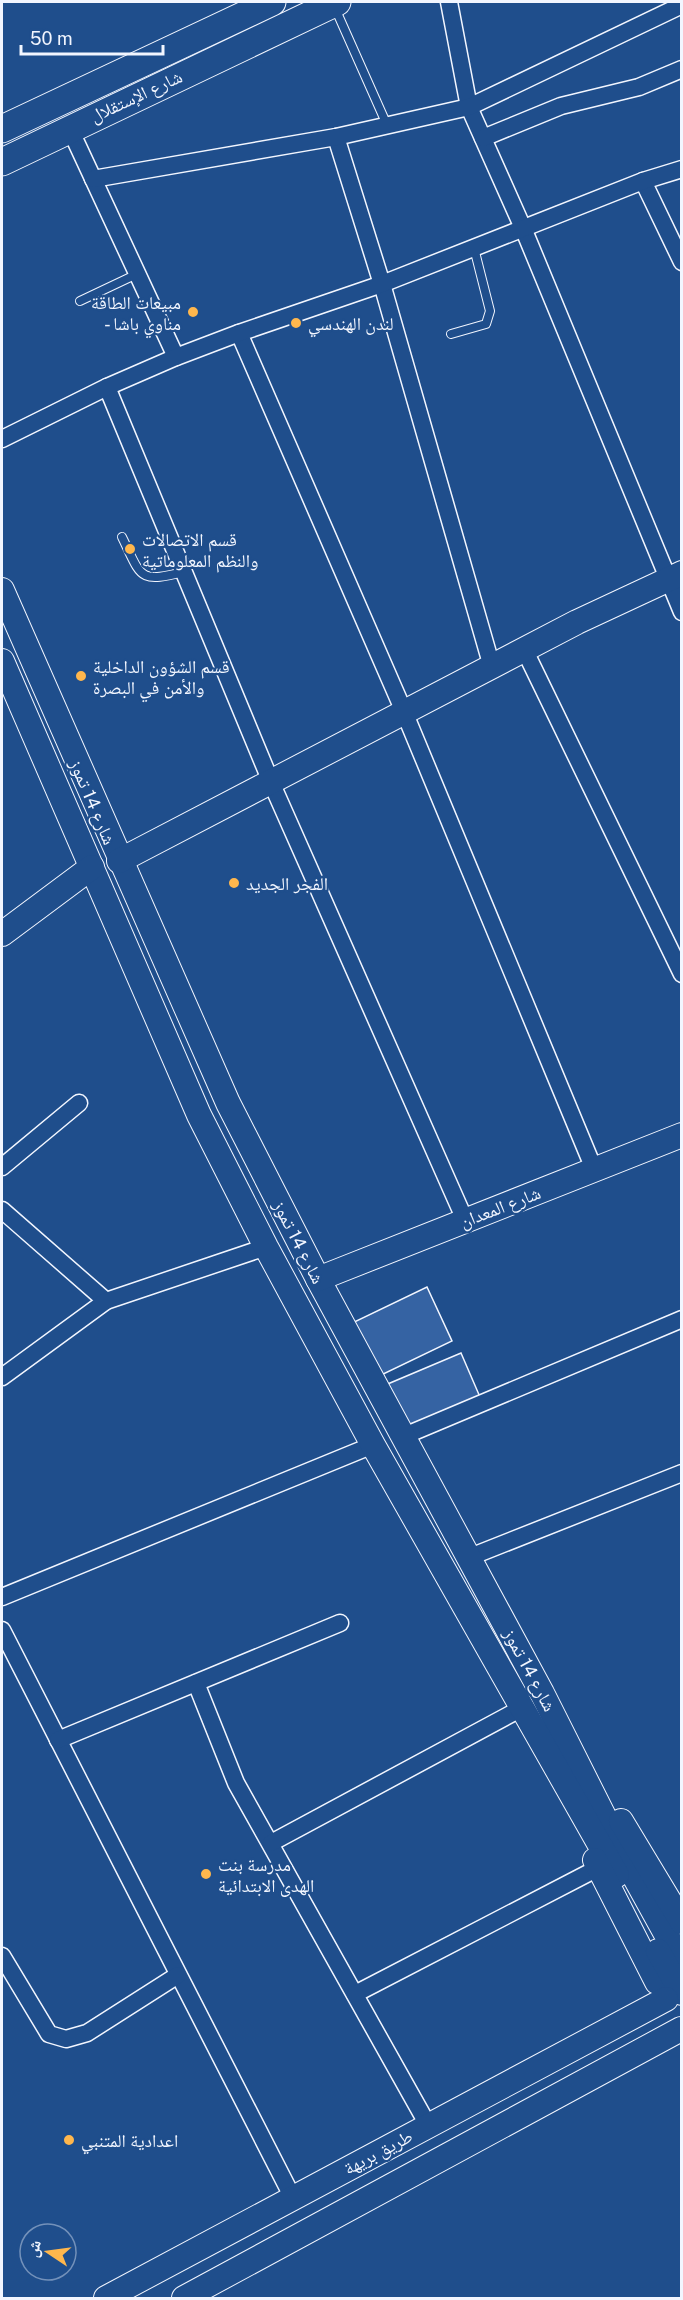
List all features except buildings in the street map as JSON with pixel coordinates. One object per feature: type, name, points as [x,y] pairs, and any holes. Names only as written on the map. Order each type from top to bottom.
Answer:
[{"type":"main road","name":"شارع الإستقلال","points":[[2,129],[272,2]]},
{"type":"main road","name":"شارع الإستقلال","points":[[2,162],[69,127],[335,2]]},
{"type":"main road","points":[[119,861],[405,714],[524,649],[675,576]]},
{"type":"main road","name":"شارع 14 تموز","points":[[2,590],[119,861],[228,1103],[318,1279],[470,1557],[581,1768],[628,1881]]},
{"type":"main road","name":"شارع 14 تموز","points":[[2,661],[199,1114],[266,1247],[373,1445],[568,1788],[628,1881]]},
{"type":"main road","points":[[2,934],[92,867]]},
{"type":"main road","name":"شارع المعدان","points":[[318,1279],[681,1135]]},
{"type":"main road","points":[[581,1768],[633,1837],[681,1922]]},
{"type":"main road","points":[[568,1788],[598,1868],[666,2000]]},
{"type":"main road","points":[[628,1881],[681,1963]]},
{"type":"main road","points":[[628,1881],[676,2032]]},
{"type":"main road","name":"طريق بريهة","points":[[110,2298],[428,2124],[666,2000]]},
{"type":"main road","name":"طريق بريهة","points":[[184,2298],[676,2032]]},
{"type":"street","points":[[449,2],[469,107],[675,576],[681,612]]},
{"type":"street","points":[[93,179],[336,137],[469,107],[681,5]]},
{"type":"street","points":[[483,138],[561,106],[639,87],[681,69]]},
{"type":"street","points":[[69,127],[176,357]]},
{"type":"street","points":[[336,137],[382,284],[492,666]]},
{"type":"street","points":[[2,439],[107,387],[176,357],[382,284],[643,181],[681,169]]},
{"type":"street","points":[[643,181],[681,262]]},
{"type":"street","points":[[239,333],[405,714],[594,1169]]},
{"type":"street","points":[[107,387],[271,782],[465,1220]]},
{"type":"street","points":[[524,649],[681,974]]},
{"type":"street","points":[[2,1167],[80,1103]]},
{"type":"street","points":[[2,1210],[105,1301]]},
{"type":"street","points":[[2,1377],[105,1301],[266,1247]]},
{"type":"street","points":[[404,1436],[681,1319]]},
{"type":"street","points":[[2,1597],[373,1445]]},
{"type":"street","points":[[470,1557],[681,1473]]},
{"type":"street","points":[[58,1740],[340,1623]]},
{"type":"street","points":[[2,1630],[293,2198]]},
{"type":"street","points":[[196,1683],[236,1783],[428,2124]]},
{"type":"street","points":[[271,1843],[522,1707]]},
{"type":"street","points":[[355,1994],[598,1868]]},
{"type":"street","points":[[2,1956],[49,2034],[66,2039],[87,2033],[178,1975]]},
{"type":"lane","points":[[335,2],[387,125]]},
{"type":"lane","points":[[451,334],[486,324],[490,311],[474,248]]},
{"type":"lane","points":[[80,301],[137,274]]},
{"type":"lane","points":[[122,537],[138,570],[147,578],[155,579],[184,572]]},
{"type":"place","name":"مبيعات الطاقة - مناوي باشا","points":[[193,312]]},
{"type":"place","name":"لندن الهندسي","points":[[296,323]]},
{"type":"place","name":"قسم الاتصالات والنظم المعلوماتية","points":[[130,549]]},
{"type":"place","name":"قسم الشؤون الداخلية والأمن في البصرة","points":[[81,676]]},
{"type":"place","name":"الفجر الجديد","points":[[234,883]]},
{"type":"place","name":"مدرسة بنت الهدى اﻻبتدائية","points":[[206,1874]]},
{"type":"place","name":"اعدادية المتنبي","points":[[69,2140]]}]
